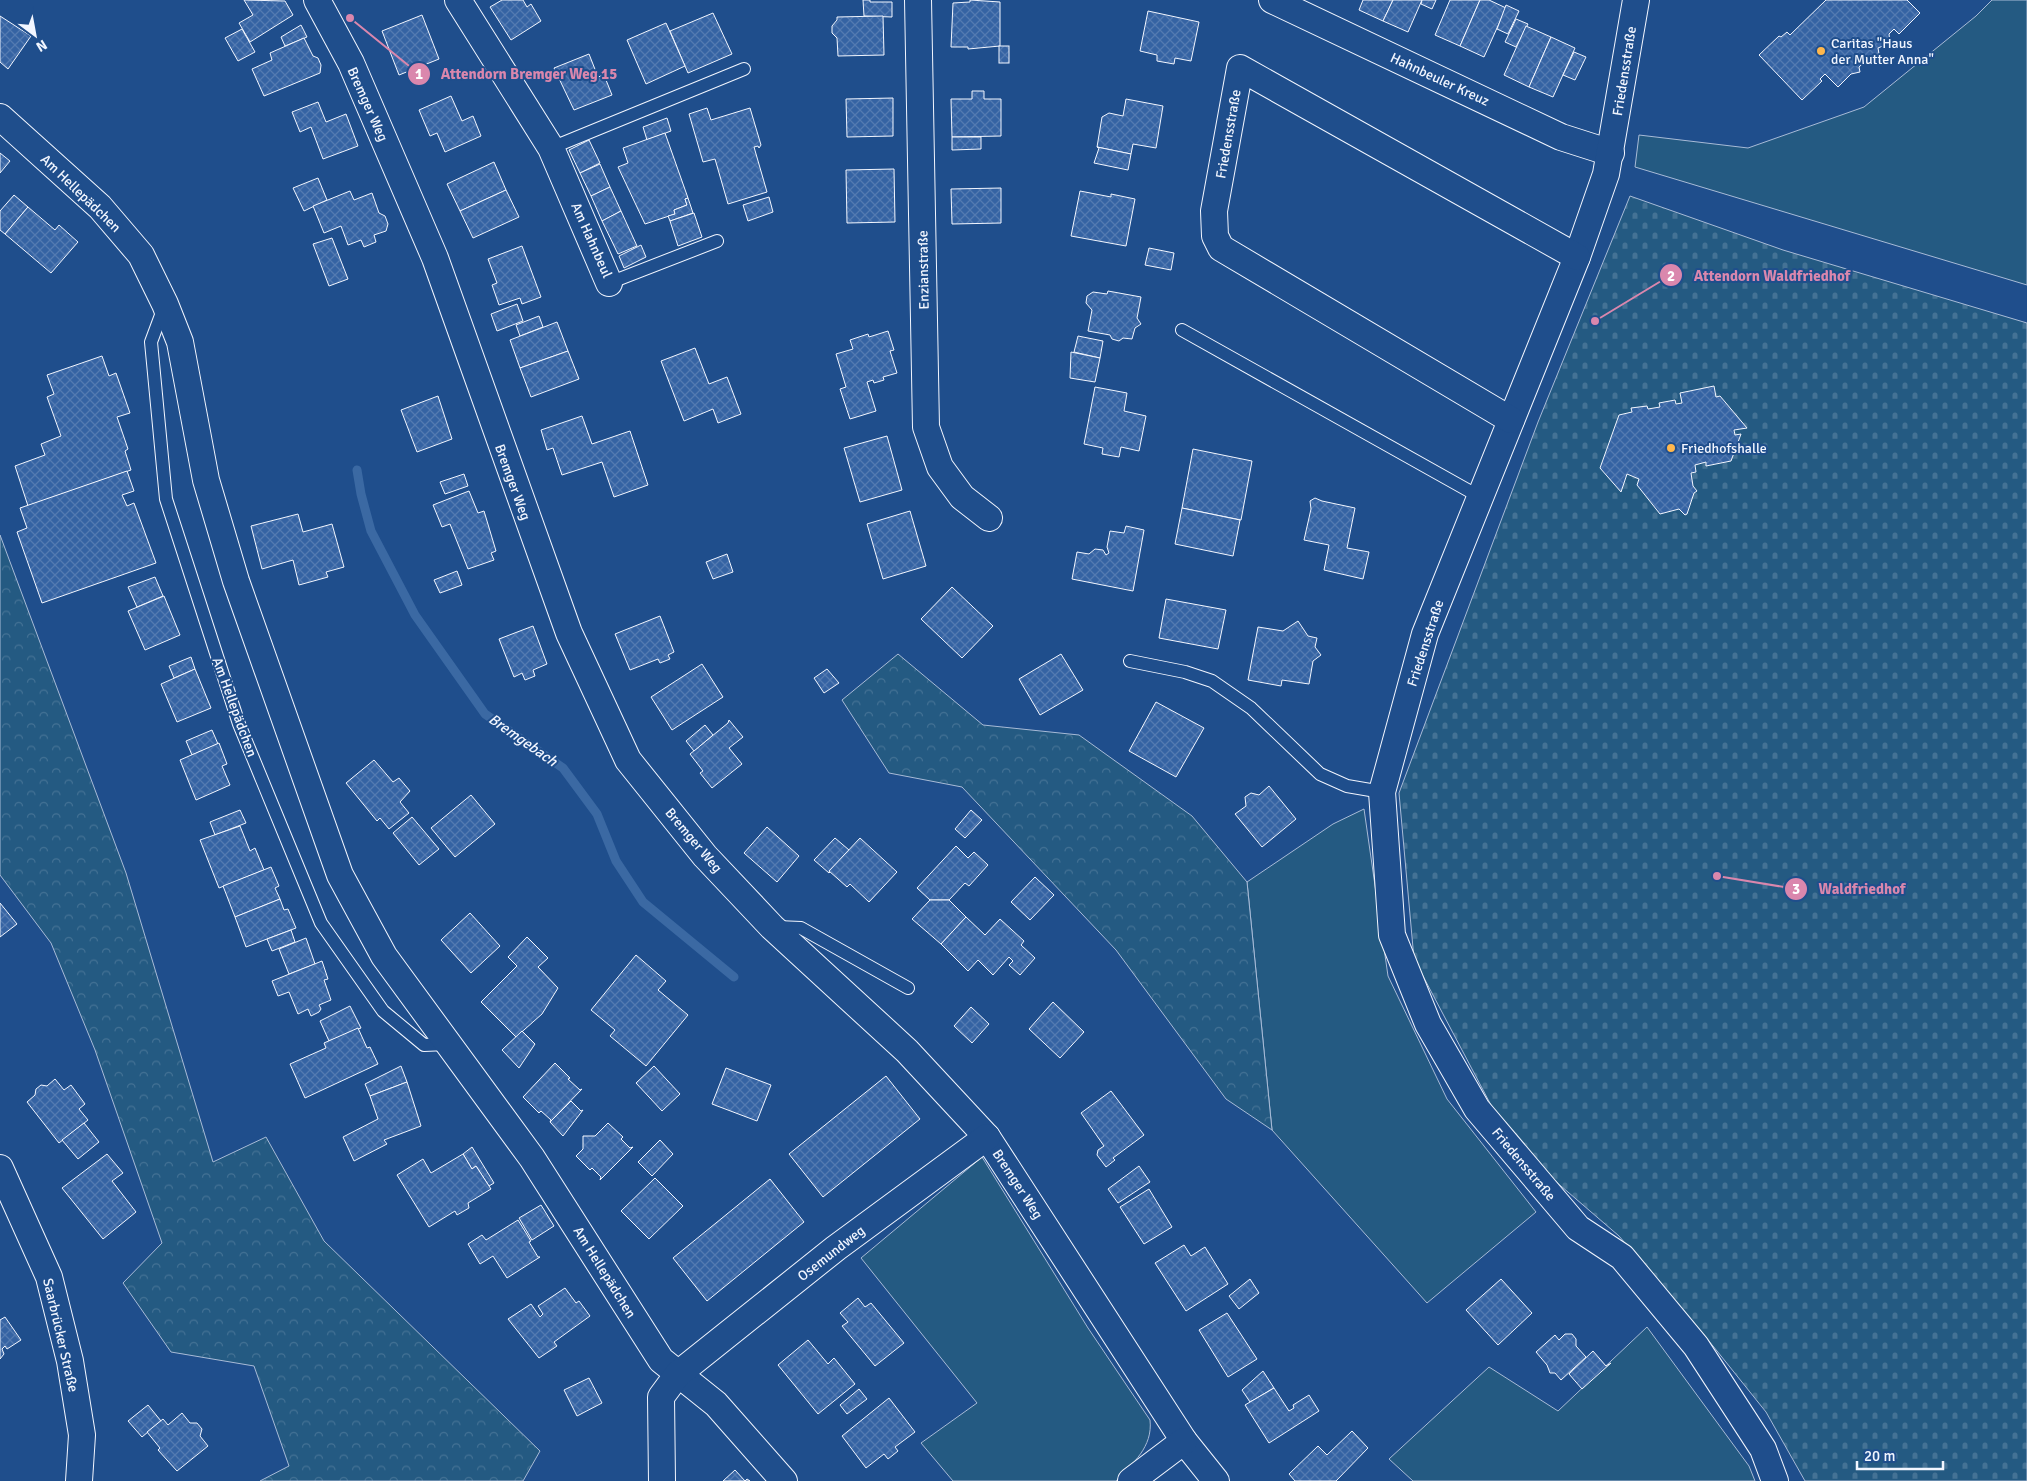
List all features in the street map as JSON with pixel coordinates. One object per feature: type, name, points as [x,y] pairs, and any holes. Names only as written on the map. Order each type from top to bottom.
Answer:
[{"type":"street","name":"Bremger Weg","points":[[317,0],[351,63],[435,258],[569,633],[628,760],[705,856],[772,927],[907,1051],[987,1137],[1184,1441],[1216,1481]]},
{"type":"street","name":"Am Hahnbeul","points":[[458,0],[551,148],[609,283]]},
{"type":"street","name":"Enzianstraße","points":[[918,0],[926,427],[940,467],[962,497],[989,518]]},
{"type":"street","name":"Hahnbeuler Kreuz","points":[[1272,0],[1561,136],[1611,153]]},
{"type":"street","name":"Friedensstraße","points":[[1636,0],[1611,153],[1577,257],[1425,634],[1382,792],[1392,935],[1433,1032],[1477,1109],[1578,1228],[1622,1257],[1696,1346],[1763,1448],[1775,1481]]},
{"type":"street","name":"Friedensstraße","points":[[1511,420],[1221,248],[1215,236],[1214,211],[1240,68],[1577,257]]},
{"type":"street","name":"Am Hellepädchen","points":[[0,116],[100,207],[141,255],[165,304],[180,342],[206,480],[231,563],[340,875],[384,956],[532,1158],[661,1360],[716,1404],[784,1481]]},
{"type":"street","name":"Osemundweg","points":[[662,1481],[661,1397],[678,1374],[836,1248],[987,1137]]},
{"type":"street","name":"Saarbrücker Straße","points":[[0,1168],[49,1277],[70,1360],[82,1435],[79,1481]]},
{"type":"street","points":[[1131,1481],[1184,1441]]},
{"type":"lane","points":[[551,148],[744,69]]},
{"type":"lane","name":"Am Hahnbeul","points":[[609,283],[716,241]]},
{"type":"lane","name":"Am Hellepädchen","points":[[165,304],[151,342],[166,500],[239,724],[321,923],[383,1011],[424,1045],[447,1044]]},
{"type":"lane","points":[[1182,330],[1480,497]]},
{"type":"lane","points":[[1130,661],[1185,672],[1212,682],[1251,708],[1320,774],[1347,786],[1382,792]]},
{"type":"lane","points":[[772,927],[801,928],[908,988]]},
{"type":"green space","points":[[1992,0],[2027,0],[2027,285],[1635,167],[1639,135],[1748,148],[1864,107],[1976,16]]},
{"type":"green space","points":[[1630,196],[1783,250],[2027,323],[2027,1481],[1805,1481],[1766,1412],[1713,1346],[1619,1236],[1511,1143],[1414,959],[1399,793],[1538,422]]},
{"type":"green space","points":[[0,535],[126,873],[213,1162],[266,1137],[324,1241],[540,1451],[523,1481],[260,1481],[289,1466],[254,1366],[171,1352],[123,1283],[162,1243],[95,1050],[51,943],[0,875]]},
{"type":"green space","points":[[898,654],[983,725],[1079,735],[1192,816],[1247,882],[1272,1130],[1226,1099],[1116,950],[962,787],[889,773],[842,700]]},
{"type":"green space","points":[[1364,809],[1388,976],[1447,1099],[1536,1212],[1427,1303],[1272,1130],[1247,882],[1333,824]]},
{"type":"green space","points":[[982,1157],[1088,1328],[1150,1420],[1150,1430],[1145,1446],[1135,1461],[1116,1481],[953,1481],[921,1443],[977,1403],[861,1258]]},
{"type":"green space","points":[[1647,1327],[1749,1466],[1755,1481],[1413,1481],[1389,1459],[1489,1367],[1558,1411]]},
{"type":"building","points":[[244,0],[285,1],[293,15],[250,42],[239,23],[253,15]]},
{"type":"building","points":[[502,0],[523,0],[527,7],[531,4],[541,21],[511,40],[490,7]]},
{"type":"building","points":[[863,0],[870,0],[870,2],[892,2],[892,17],[864,16]]},
{"type":"building","points":[[970,0],[1000,2],[1000,46],[968,49],[968,47],[951,47],[953,3],[970,2]]},
{"type":"building","points":[[1363,0],[1393,0],[1383,21],[1359,10]]},
{"type":"building","points":[[1393,0],[1422,0],[1408,32],[1383,21]]},
{"type":"building","points":[[1422,0],[1436,0],[1432,9],[1421,4]]},
{"type":"building","points":[[1450,0],[1480,0],[1460,46],[1435,35]]},
{"type":"building","points":[[1480,0],[1489,0],[1506,8],[1484,57],[1460,46]]},
{"type":"building","name":"Caritas \"Haus der Mutter Anna\"","points":[[1826,0],[1907,0],[1920,13],[1899,34],[1894,29],[1889,34],[1890,43],[1878,48],[1879,54],[1871,56],[1859,67],[1860,72],[1851,74],[1838,87],[1825,74],[1820,79],[1822,81],[1802,100],[1759,55],[1779,36],[1781,37],[1787,32],[1790,35]]},
{"type":"building","points":[[1506,5],[1519,11],[1508,34],[1497,29]]},
{"type":"building","points":[[1148,11],[1199,22],[1191,61],[1175,58],[1174,64],[1157,61],[1157,55],[1140,51]]},
{"type":"building","points":[[713,13],[732,54],[688,73],[670,31]]},
{"type":"building","points":[[422,15],[439,59],[399,75],[382,31]]},
{"type":"building","points":[[0,16],[31,36],[8,69],[0,62]]},
{"type":"building","points":[[883,16],[884,55],[838,56],[837,38],[832,33],[832,26],[837,17]]},
{"type":"building","points":[[1516,19],[1528,24],[1516,47],[1505,42]]},
{"type":"building","points":[[666,23],[685,66],[646,84],[627,40]]},
{"type":"building","points":[[301,25],[307,37],[285,46],[281,37]]},
{"type":"building","points":[[1526,26],[1551,37],[1529,87],[1504,75]]},
{"type":"building","points":[[242,29],[255,52],[238,61],[225,38]]},
{"type":"building","points":[[1551,37],[1575,48],[1553,97],[1529,87]]},
{"type":"building","points":[[304,38],[313,56],[318,58],[321,65],[320,73],[264,96],[252,69],[272,60],[270,53]]},
{"type":"building","points":[[999,46],[1009,46],[1009,63],[999,63]]},
{"type":"building","points":[[1574,52],[1586,57],[1575,80],[1563,75]]},
{"type":"building","points":[[589,54],[598,77],[604,75],[612,95],[574,110],[554,68]]},
{"type":"building","points":[[972,91],[984,91],[984,99],[1001,99],[1001,136],[952,137],[951,99],[972,99]]},
{"type":"building","points":[[451,96],[462,121],[473,116],[481,136],[445,152],[437,133],[430,136],[419,110]]},
{"type":"building","points":[[893,98],[893,136],[847,137],[846,99]]},
{"type":"building","points":[[1126,99],[1163,106],[1156,148],[1133,144],[1131,154],[1097,147],[1102,117],[1109,113],[1123,116]]},
{"type":"building","points":[[318,102],[326,122],[346,114],[358,146],[323,159],[311,127],[300,132],[292,112]]},
{"type":"building","points":[[707,108],[711,120],[750,108],[761,145],[759,148],[758,146],[754,147],[767,192],[728,204],[715,159],[703,162],[689,114]]},
{"type":"building","points":[[667,118],[671,131],[647,140],[643,127]]},
{"type":"building","points":[[665,133],[688,198],[685,199],[687,205],[674,210],[675,214],[645,224],[618,167],[628,163],[623,148]]},
{"type":"building","points":[[952,137],[981,137],[981,149],[952,150]]},
{"type":"building","points":[[589,140],[600,163],[580,173],[569,150]]},
{"type":"building","points":[[1097,147],[1131,154],[1128,170],[1094,163],[1099,148]]},
{"type":"building","points":[[0,153],[10,161],[0,173]]},
{"type":"building","points":[[494,162],[506,190],[460,211],[447,184]]},
{"type":"building","points":[[600,164],[610,187],[591,196],[580,173]]},
{"type":"building","points":[[894,169],[895,222],[847,223],[846,170]]},
{"type":"building","points":[[318,178],[327,200],[304,211],[293,188]]},
{"type":"building","points":[[610,187],[621,211],[602,221],[591,196]]},
{"type":"building","points":[[1001,188],[1001,223],[952,224],[951,189]]},
{"type":"building","points":[[506,190],[519,217],[473,238],[460,211]]},
{"type":"building","points":[[350,191],[354,200],[372,193],[379,213],[385,216],[388,224],[386,231],[374,235],[376,242],[364,247],[361,240],[348,245],[341,226],[324,233],[313,206]]},
{"type":"building","points":[[1080,191],[1135,199],[1126,246],[1071,236]]},
{"type":"building","points":[[14,195],[28,207],[5,234],[0,230],[0,211]]},
{"type":"building","points":[[769,197],[773,212],[748,221],[743,205]]},
{"type":"building","points":[[688,198],[693,213],[670,221],[668,216],[675,214],[674,210],[687,205],[685,199]]},
{"type":"building","points":[[28,207],[55,230],[59,225],[78,242],[51,273],[5,234]]},
{"type":"building","points":[[621,211],[637,246],[618,254],[602,221]]},
{"type":"building","points":[[694,213],[702,237],[678,246],[670,221]]},
{"type":"building","points":[[332,238],[348,279],[329,286],[313,244]]},
{"type":"building","points":[[641,245],[646,257],[624,268],[619,256]]},
{"type":"building","points":[[522,246],[541,297],[522,304],[520,298],[499,305],[492,285],[497,283],[488,259]]},
{"type":"building","points":[[1149,248],[1174,253],[1171,270],[1145,265]]},
{"type":"building","points":[[1108,291],[1141,297],[1137,318],[1141,324],[1135,328],[1132,339],[1123,338],[1119,341],[1112,339],[1110,335],[1088,331],[1092,310],[1086,303],[1087,296],[1093,292],[1107,294]]},
{"type":"building","points":[[517,304],[523,321],[497,331],[491,314]]},
{"type":"building","points":[[539,316],[543,327],[520,336],[516,325]]},
{"type":"building","points":[[557,322],[568,351],[520,368],[510,340]]},
{"type":"building","points":[[888,331],[894,350],[890,351],[897,373],[883,377],[884,380],[874,383],[873,380],[867,382],[876,411],[850,419],[840,389],[846,387],[836,354],[853,349],[850,340],[868,334],[869,337]]},
{"type":"building","points":[[1078,336],[1103,341],[1100,358],[1074,352]]},
{"type":"building","points":[[695,348],[709,384],[727,377],[741,414],[718,423],[713,409],[684,421],[661,361]]},
{"type":"building","points":[[568,351],[579,379],[531,397],[520,368]]},
{"type":"building","points":[[1071,352],[1100,358],[1095,382],[1070,378]]},
{"type":"building","points":[[102,356],[109,376],[116,373],[130,413],[117,417],[128,449],[125,451],[131,470],[28,506],[15,466],[45,455],[41,444],[61,436],[47,397],[54,394],[47,375]]},
{"type":"building","name":"Friedhofshalle","points":[[1714,386],[1716,397],[1720,396],[1747,428],[1734,430],[1735,435],[1741,434],[1731,461],[1706,466],[1706,462],[1695,465],[1696,472],[1691,473],[1693,486],[1697,491],[1694,493],[1687,514],[1685,515],[1679,509],[1660,514],[1637,485],[1639,479],[1627,474],[1621,492],[1600,468],[1619,415],[1632,412],[1631,408],[1647,406],[1648,409],[1660,407],[1659,403],[1675,400],[1676,404],[1682,403],[1680,393]]},
{"type":"building","points":[[1095,387],[1127,393],[1124,411],[1146,416],[1139,451],[1121,447],[1119,457],[1102,454],[1103,448],[1084,444]]},
{"type":"building","points":[[438,396],[452,439],[417,452],[401,410]]},
{"type":"building","points":[[582,416],[592,444],[630,431],[648,485],[614,497],[602,462],[562,475],[553,448],[547,450],[541,430]]},
{"type":"building","points":[[887,436],[902,490],[860,502],[844,448]]},
{"type":"building","points":[[1193,449],[1252,461],[1241,520],[1182,508]]},
{"type":"building","points":[[127,471],[134,491],[122,495],[127,506],[134,503],[156,563],[42,603],[17,532],[27,528],[20,508]]},
{"type":"building","points":[[464,474],[468,486],[445,494],[440,482]]},
{"type":"building","points":[[469,491],[478,513],[484,511],[496,551],[491,553],[494,560],[468,569],[450,524],[442,527],[433,505]]},
{"type":"building","points":[[1315,498],[1355,508],[1347,548],[1369,552],[1363,579],[1324,570],[1329,545],[1304,540],[1311,509],[1310,501]]},
{"type":"building","points":[[1182,508],[1240,520],[1233,556],[1175,544]]},
{"type":"building","points":[[910,511],[926,566],[883,579],[867,524]]},
{"type":"building","points":[[298,514],[303,532],[332,524],[344,567],[326,572],[328,577],[299,585],[293,560],[262,569],[251,526]]},
{"type":"building","points":[[1126,526],[1144,530],[1133,591],[1072,579],[1077,552],[1089,554],[1095,549],[1103,550],[1106,555],[1109,553],[1107,547],[1110,531],[1124,533]]},
{"type":"building","points":[[727,554],[733,572],[713,579],[706,562]]},
{"type":"building","points":[[457,571],[462,585],[440,593],[434,580]]},
{"type":"building","points":[[155,577],[163,596],[137,607],[128,587]]},
{"type":"building","points":[[952,587],[993,626],[962,658],[921,619]]},
{"type":"building","points":[[164,596],[180,635],[145,650],[128,611]]},
{"type":"building","points":[[1166,599],[1226,610],[1218,649],[1159,638]]},
{"type":"building","points":[[660,616],[674,652],[668,655],[670,659],[660,663],[658,659],[630,670],[615,634]]},
{"type":"building","points":[[1298,621],[1308,636],[1317,638],[1315,647],[1321,655],[1313,661],[1309,684],[1282,680],[1281,686],[1248,680],[1258,627],[1283,631]]},
{"type":"building","points":[[533,626],[547,664],[533,670],[535,676],[525,680],[522,673],[514,677],[499,639]]},
{"type":"building","points":[[1061,654],[1083,690],[1040,715],[1019,679]]},
{"type":"building","points":[[191,657],[195,669],[174,678],[169,666]]},
{"type":"building","points":[[702,664],[723,697],[672,730],[651,697]]},
{"type":"building","points":[[195,669],[211,708],[177,722],[161,684]]},
{"type":"building","points":[[827,669],[839,683],[824,693],[814,678]]},
{"type":"building","points":[[1156,702],[1204,728],[1176,777],[1129,751]]},
{"type":"building","points":[[729,720],[743,737],[729,748],[742,764],[712,788],[700,773],[703,771],[690,754],[728,723]]},
{"type":"building","points":[[705,725],[713,735],[694,751],[686,741]]},
{"type":"building","points":[[212,730],[218,744],[192,755],[186,741]]},
{"type":"building","points":[[219,743],[227,764],[222,766],[230,785],[196,800],[180,760]]},
{"type":"building","points":[[374,760],[393,782],[399,778],[410,791],[400,802],[409,813],[389,829],[380,818],[377,821],[346,783]]},
{"type":"building","points":[[1269,786],[1296,819],[1262,847],[1235,814],[1246,806],[1245,797],[1251,793],[1259,795]]},
{"type":"building","points":[[471,795],[495,824],[455,857],[431,828]]},
{"type":"building","points":[[240,810],[246,823],[215,835],[210,822]]},
{"type":"building","points":[[971,810],[982,820],[965,838],[955,829]]},
{"type":"building","points":[[412,817],[439,849],[419,865],[393,833]]},
{"type":"building","points":[[240,826],[250,851],[255,848],[264,870],[219,888],[200,840]]},
{"type":"building","points":[[767,827],[799,856],[777,882],[744,853]]},
{"type":"building","points":[[835,838],[849,850],[829,873],[814,860]]},
{"type":"building","points":[[860,838],[897,872],[869,902],[850,884],[847,887],[829,871]]},
{"type":"building","points":[[956,846],[968,858],[974,852],[988,865],[969,886],[965,883],[949,900],[930,900],[917,888]]},
{"type":"building","points":[[271,867],[279,886],[275,888],[280,899],[235,917],[223,886]]},
{"type":"building","points":[[1035,877],[1054,895],[1030,920],[1011,902]]},
{"type":"building","points":[[280,899],[284,910],[288,909],[296,928],[246,947],[235,917]]},
{"type":"building","points":[[930,900],[949,900],[966,917],[941,944],[912,919]]},
{"type":"building","points":[[0,903],[17,924],[0,937]]},
{"type":"building","points":[[470,913],[500,946],[471,973],[441,940]]},
{"type":"building","points":[[966,917],[985,935],[1000,919],[1024,941],[1021,945],[1035,958],[1020,975],[1009,965],[1013,961],[1009,957],[993,975],[978,960],[968,971],[941,944]]},
{"type":"building","points":[[291,930],[295,942],[272,951],[267,939]]},
{"type":"building","points":[[527,937],[548,958],[538,967],[558,988],[542,1014],[516,1037],[481,1002],[517,966],[508,957]]},
{"type":"building","points":[[306,938],[315,964],[289,974],[279,949]]},
{"type":"building","points":[[636,955],[666,981],[658,990],[688,1015],[646,1066],[610,1036],[615,1030],[591,1010]]},
{"type":"building","points":[[322,961],[328,979],[324,980],[331,1000],[319,1005],[321,1009],[319,1012],[311,1016],[308,1009],[298,1014],[289,992],[278,996],[272,981]]},
{"type":"building","points":[[1053,1002],[1084,1032],[1060,1058],[1029,1029]]},
{"type":"building","points":[[350,1006],[361,1028],[329,1041],[320,1021]]},
{"type":"building","points":[[971,1007],[989,1024],[972,1043],[954,1026]]},
{"type":"building","points":[[358,1028],[367,1048],[370,1047],[378,1064],[305,1098],[290,1064],[326,1048],[324,1043]]},
{"type":"building","points":[[522,1031],[535,1044],[519,1068],[502,1050]]},
{"type":"building","points":[[555,1063],[570,1078],[568,1079],[580,1090],[582,1089],[550,1122],[551,1120],[541,1111],[539,1113],[523,1097]]},
{"type":"building","points":[[401,1066],[407,1082],[370,1096],[365,1084]]},
{"type":"building","points":[[654,1066],[680,1094],[662,1111],[636,1083]]},
{"type":"building","points":[[726,1068],[771,1085],[757,1121],[712,1104]]},
{"type":"building","points":[[886,1076],[920,1119],[823,1197],[789,1154]]},
{"type":"building","points":[[55,1079],[64,1090],[71,1085],[85,1104],[79,1109],[88,1120],[59,1143],[27,1102],[35,1095],[36,1089],[41,1085],[47,1086]]},
{"type":"building","points":[[407,1082],[421,1126],[384,1140],[387,1144],[354,1161],[343,1137],[378,1119],[370,1096]]},
{"type":"building","points":[[1111,1091],[1144,1135],[1113,1158],[1115,1160],[1106,1167],[1097,1155],[1098,1150],[1104,1146],[1081,1113]]},
{"type":"building","points":[[571,1101],[581,1111],[583,1110],[563,1136],[550,1122]]},
{"type":"building","points":[[84,1123],[99,1142],[78,1159],[62,1140]]},
{"type":"building","points":[[608,1123],[623,1137],[621,1139],[630,1148],[633,1147],[600,1180],[601,1177],[592,1168],[590,1170],[576,1156],[583,1149],[583,1136],[595,1136]]},
{"type":"building","points":[[660,1140],[673,1154],[652,1176],[638,1162]]},
{"type":"building","points":[[472,1147],[494,1183],[489,1186],[476,1166],[472,1169],[463,1154]]},
{"type":"building","points":[[107,1154],[123,1173],[112,1181],[136,1212],[103,1239],[62,1188]]},
{"type":"building","points":[[463,1154],[472,1169],[476,1166],[491,1189],[468,1203],[469,1208],[457,1215],[455,1211],[429,1227],[397,1175],[423,1159],[431,1173]]},
{"type":"building","points":[[1139,1166],[1150,1182],[1118,1203],[1108,1189]]},
{"type":"building","points":[[655,1178],[683,1206],[649,1239],[621,1211]]},
{"type":"building","points":[[770,1179],[804,1222],[707,1301],[673,1258]]},
{"type":"building","points":[[1149,1189],[1172,1227],[1144,1244],[1120,1207]]},
{"type":"building","points":[[541,1205],[554,1226],[532,1240],[519,1218]]},
{"type":"building","points":[[518,1220],[531,1241],[529,1242],[538,1257],[540,1257],[507,1278],[493,1256],[480,1264],[468,1244],[482,1235],[486,1240]]},
{"type":"building","points":[[1184,1245],[1191,1256],[1205,1247],[1228,1284],[1186,1311],[1155,1263]]},
{"type":"building","points":[[1250,1279],[1259,1293],[1239,1309],[1229,1296]]},
{"type":"building","points":[[1501,1279],[1532,1313],[1498,1345],[1466,1310]]},
{"type":"building","points":[[565,1288],[576,1303],[579,1301],[590,1316],[554,1342],[557,1346],[539,1358],[508,1319],[531,1304],[540,1317],[543,1314],[538,1306]]},
{"type":"building","points":[[858,1298],[865,1307],[871,1303],[904,1343],[875,1366],[842,1326],[848,1322],[840,1313]]},
{"type":"building","points":[[1227,1313],[1257,1359],[1228,1377],[1199,1330]]},
{"type":"building","points":[[5,1317],[21,1340],[7,1349],[5,1346],[2,1349],[4,1354],[0,1359],[0,1320]]},
{"type":"building","points":[[1565,1334],[1572,1334],[1576,1339],[1576,1346],[1586,1357],[1561,1380],[1555,1373],[1550,1373],[1547,1365],[1536,1352],[1555,1335],[1559,1340]]},
{"type":"building","points":[[808,1340],[828,1364],[834,1358],[855,1384],[818,1414],[778,1365]]},
{"type":"building","points":[[1593,1351],[1606,1366],[1611,1363],[1582,1389],[1569,1374]]},
{"type":"building","points":[[1263,1371],[1274,1388],[1250,1402],[1242,1390]]},
{"type":"building","points":[[589,1378],[602,1403],[577,1416],[564,1390]]},
{"type":"building","points":[[1274,1388],[1289,1411],[1294,1408],[1293,1405],[1309,1395],[1319,1411],[1269,1443],[1245,1405]]},
{"type":"building","points":[[859,1389],[867,1399],[847,1414],[840,1405]]},
{"type":"building","points":[[889,1398],[915,1432],[895,1447],[898,1451],[888,1459],[884,1454],[866,1468],[842,1436]]},
{"type":"building","points":[[148,1405],[161,1421],[142,1437],[128,1421]]},
{"type":"building","points":[[182,1413],[190,1423],[197,1423],[202,1429],[200,1436],[208,1446],[177,1471],[158,1450],[160,1448],[147,1432],[163,1419],[168,1425]]},
{"type":"building","points":[[1352,1431],[1368,1448],[1336,1481],[1295,1481],[1289,1474],[1318,1446],[1327,1455]]},
{"type":"building","points":[[735,1470],[745,1481],[723,1481]]},
{"type":"waterway","name":"Bremgebach","points":[[357,470],[371,531],[415,615],[485,714],[563,768],[597,814],[616,861],[643,902],[734,977]]},
{"type":"place","name":"Attendorn Bremger Weg 15","points":[[350,18]]},
{"type":"place","name":"Caritas \"Haus der Mutter Anna\"","points":[[1821,51]]},
{"type":"place","name":"Attendorn Waldfriedhof","points":[[1595,321]]},
{"type":"place","name":"Friedhofshalle","points":[[1671,448]]},
{"type":"place","name":"Waldfriedhof","points":[[1717,876]]}]
